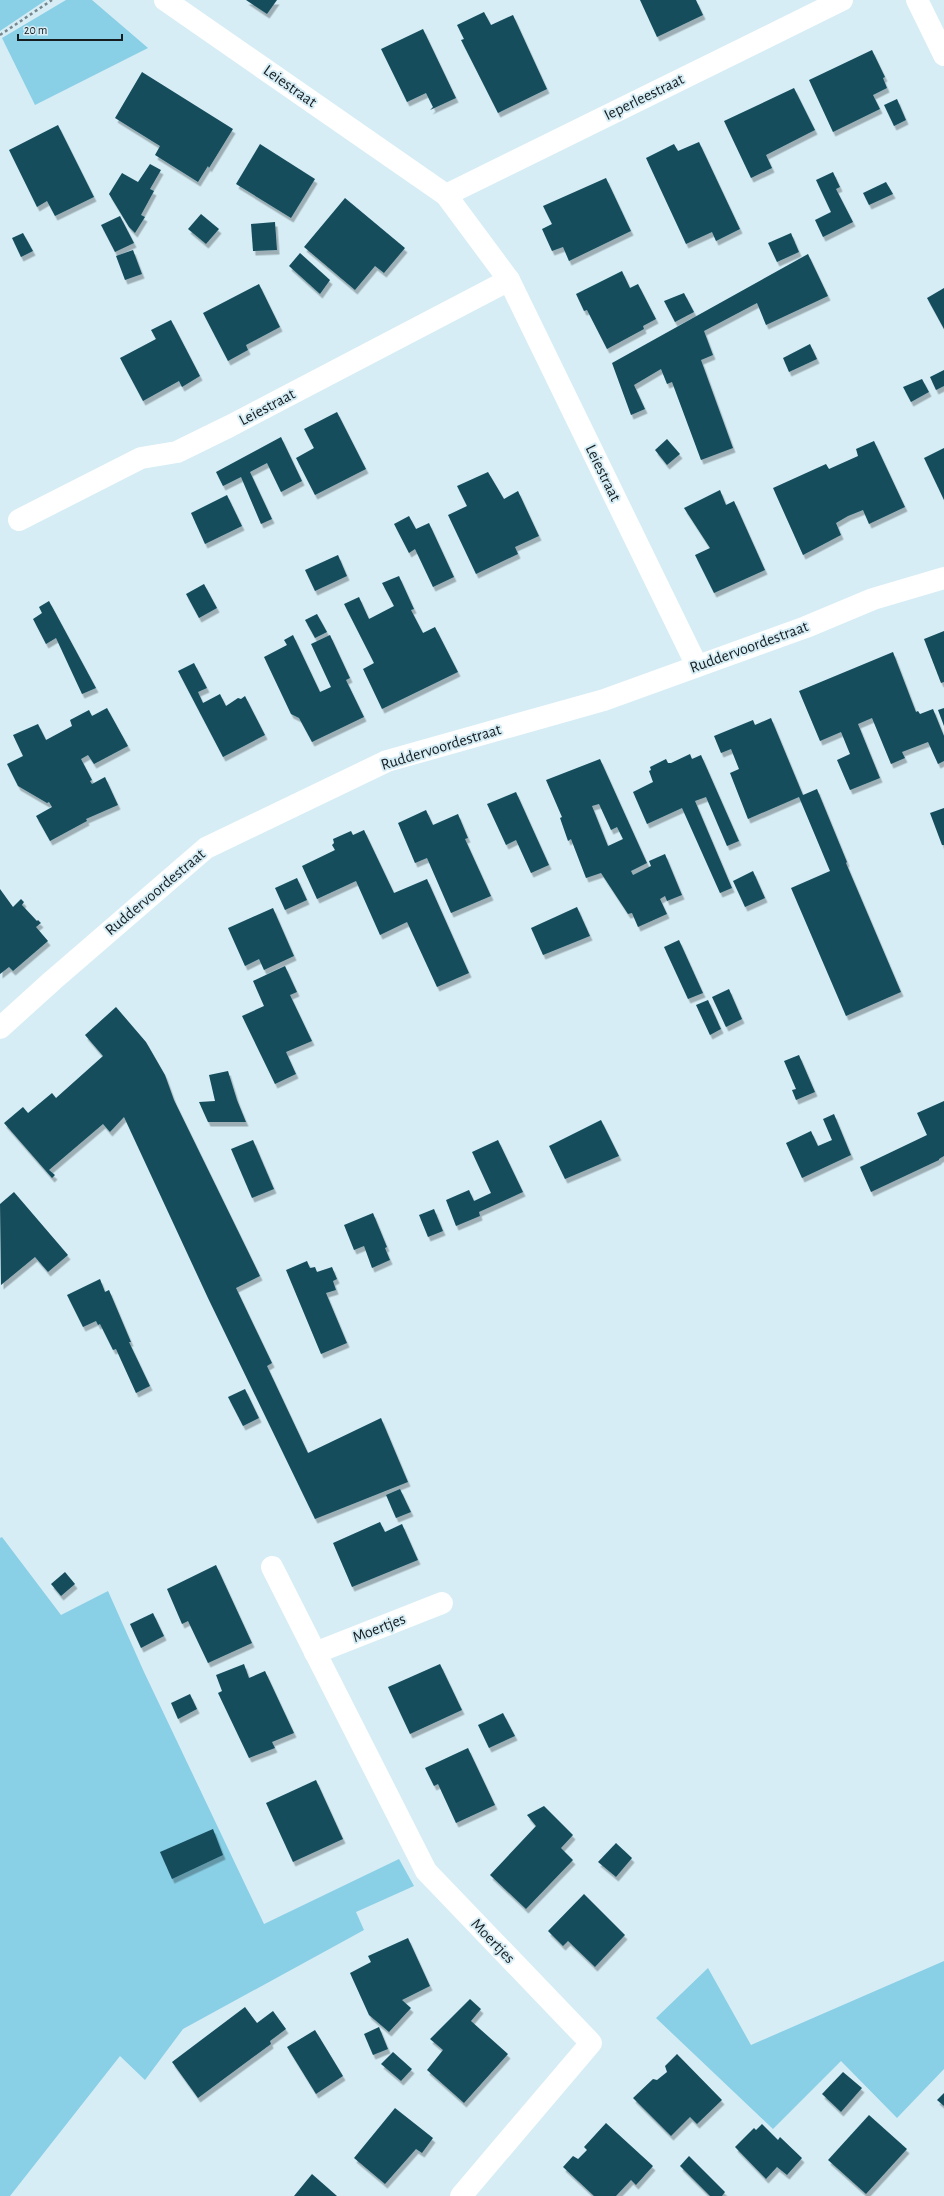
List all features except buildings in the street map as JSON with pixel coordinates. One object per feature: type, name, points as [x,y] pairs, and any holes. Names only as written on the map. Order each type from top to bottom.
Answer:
[{"type":"street","name":"Leiestraat","points":[[165,0],[446,195],[509,280],[696,666]]},
{"type":"street","name":"Ieperleestraat","points":[[446,195],[842,0]]},
{"type":"street","points":[[917,0],[944,55]]},
{"type":"street","name":"Leiestraat","points":[[19,520],[141,458],[177,452],[230,426],[509,280]]},
{"type":"street","name":"Ruddervoordestraat","points":[[0,1028],[206,848],[387,761],[604,700],[806,627],[873,599],[944,578]]},
{"type":"street","name":"Moertjes","points":[[272,1567],[426,1871],[591,2043],[461,2196]]},
{"type":"street","name":"Moertjes","points":[[315,1653],[442,1603]]},
{"type":"path","points":[[0,35],[52,0]]},
{"type":"shaded area","points":[[0,0],[46,0],[0,31]]},
{"type":"shaded area","points":[[66,0],[92,0],[148,48],[35,105],[2,38]]},
{"type":"shaded area","points":[[2,1537],[61,1615],[108,1591],[144,1672],[264,1924],[399,1859],[414,1886],[356,1912],[364,1930],[183,2029],[145,2080],[120,2056],[10,2196],[0,2196],[0,1538]]},
{"type":"shaded area","points":[[944,1961],[944,2069],[897,2118],[841,2061],[773,2129],[656,2018],[708,1968],[751,2045]]}]
